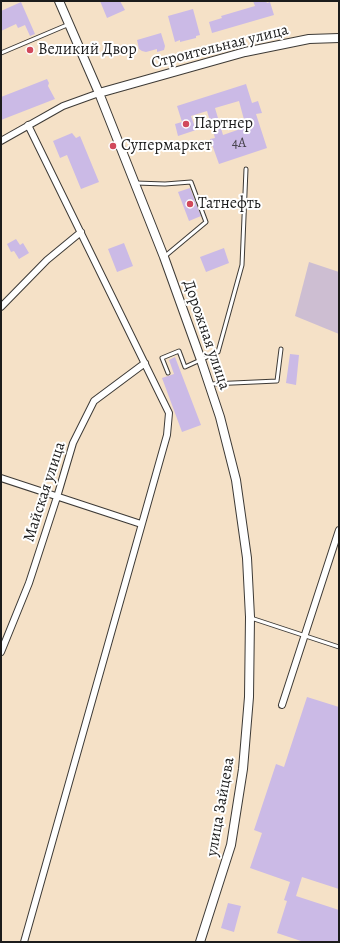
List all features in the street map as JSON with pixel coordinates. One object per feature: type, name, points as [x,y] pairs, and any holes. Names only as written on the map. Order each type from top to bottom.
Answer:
[{"type":"street","name":"Дорожная улица","points":[[59,1],[99,93],[164,257],[220,417],[236,480],[247,558],[250,617],[250,697]]},
{"type":"street","name":"Строительная улица","points":[[1,141],[63,106],[99,93],[245,52],[309,39],[339,38]]},
{"type":"street","points":[[24,942],[167,435],[169,413],[28,125]]},
{"type":"street","points":[[1,307],[47,260],[81,232]]},
{"type":"street","name":"Майская улица","points":[[1,652],[29,583],[73,443],[94,401],[145,363]]},
{"type":"street","points":[[1,478],[141,524]]},
{"type":"street","points":[[282,705],[339,530]]},
{"type":"street","name":"улица Зайцева","points":[[200,942],[231,845],[243,769],[250,697]]},
{"type":"lane","points":[[1,53],[69,24]]},
{"type":"lane","points":[[168,373],[162,358],[179,351],[185,367],[218,352],[242,265],[246,169]]},
{"type":"lane","points":[[135,183],[165,184],[191,182],[206,222],[164,257]]},
{"type":"lane","points":[[209,384],[277,381],[281,349]]},
{"type":"lane","points":[[250,617],[339,646]]},
{"type":"shaded area","points":[[309,262],[339,272],[339,334],[295,316]]},
{"type":"building","points":[[100,1],[120,1],[125,10],[107,18]]},
{"type":"building","points":[[253,1],[270,2],[274,15],[212,33],[209,22],[222,18],[221,16],[255,6]]},
{"type":"building","points":[[21,2],[35,34],[30,36],[25,25],[18,28],[16,24],[1,31],[1,11]]},
{"type":"building","points":[[193,9],[200,35],[196,36],[196,38],[175,42],[168,16]]},
{"type":"building","points":[[161,33],[165,46],[164,50],[157,52],[157,49],[146,52],[139,49],[137,40]]},
{"type":"building","points":[[47,79],[49,83],[48,86],[55,99],[1,120],[1,97]]},
{"type":"building","points":[[246,84],[252,103],[258,101],[262,113],[256,114],[267,148],[219,164],[210,139],[215,138],[207,111],[191,116],[196,130],[178,136],[175,124],[182,122],[177,106]],"holes":[[[239,101],[246,127],[223,135],[215,108]]]},
{"type":"building","points":[[72,133],[76,138],[80,136],[99,182],[81,189],[67,155],[60,158],[53,141]]},
{"type":"building","name":"Татнефть","points":[[190,188],[201,216],[189,221],[178,192]]},
{"type":"building","points":[[16,239],[20,245],[23,243],[29,253],[19,259],[14,251],[11,252],[7,244]]},
{"type":"building","points":[[124,243],[133,266],[117,272],[108,249]]},
{"type":"building","points":[[224,248],[229,263],[206,272],[200,257]]},
{"type":"building","points":[[290,354],[299,355],[296,385],[286,383]]},
{"type":"building","points":[[175,357],[201,425],[182,432],[162,378],[174,374],[169,360]]},
{"type":"building","points":[[307,697],[339,707],[339,889],[302,877],[296,896],[339,910],[339,942],[304,942],[277,933],[287,901],[284,900],[290,882],[250,868],[262,833],[254,830],[276,764],[284,767]]},
{"type":"building","points":[[228,903],[241,906],[234,932],[221,928]]},
{"type":"place","name":"Великий Двор","points":[[30,50]]},
{"type":"place","name":"Партнер","points":[[186,124]]},
{"type":"place","name":"Супермаркет","points":[[113,146]]},
{"type":"place","name":"Татнефть","points":[[190,204]]}]
